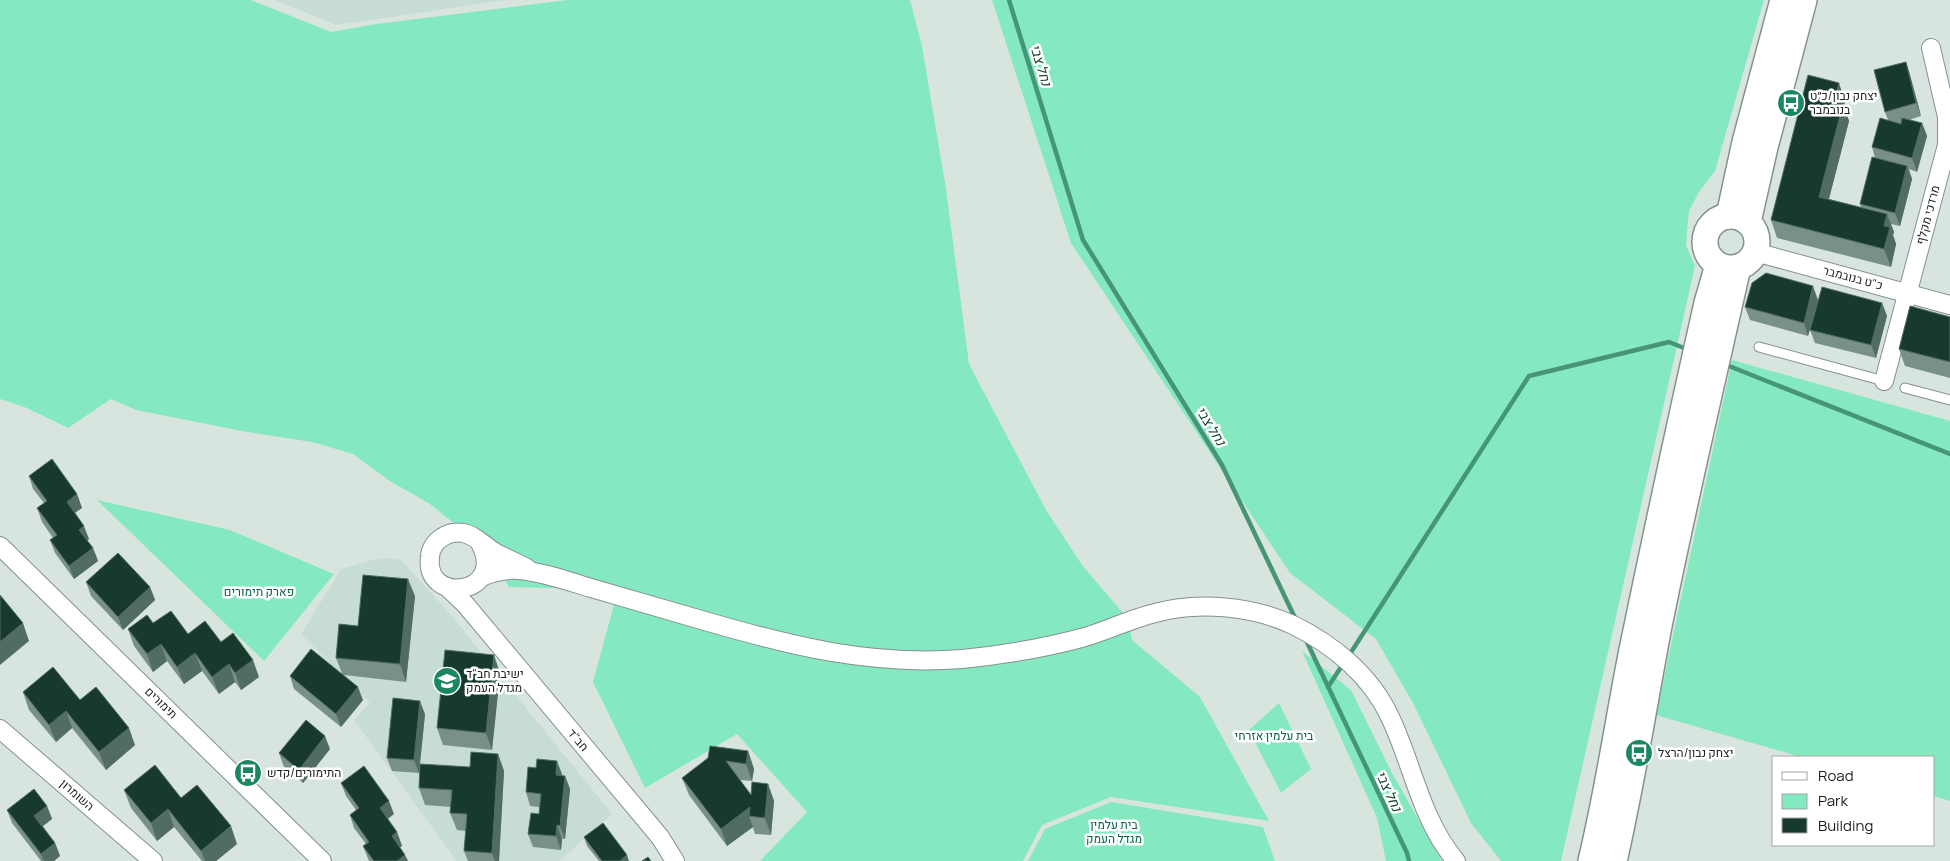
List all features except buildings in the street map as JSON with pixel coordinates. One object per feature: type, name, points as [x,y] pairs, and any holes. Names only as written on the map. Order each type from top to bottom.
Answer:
[{"type":"street","points":[[1738,219],[1745,142],[1783,0]]},
{"type":"street","points":[[1738,219],[1764,148],[1804,0]]},
{"type":"street","name":"מרדכי מקלף","points":[[1884,381],[1947,145],[1947,117],[1931,48]]},
{"type":"street","points":[[1591,861],[1603,812],[1655,538],[1705,312],[1756,235],[1738,219],[1721,218],[1714,223],[1706,237],[1708,253],[1737,261]]},
{"type":"street","points":[[1614,861],[1673,561],[1737,261]]},
{"type":"street","name":"כ\"ט בנובמבר","points":[[1737,261],[1908,293],[1950,305]]},
{"type":"street","points":[[536,573],[464,533],[455,532],[438,540],[430,556],[430,566],[439,582],[447,587],[456,589],[466,588],[490,573],[510,570],[536,573],[789,644],[846,656],[908,661],[965,658],[1031,650],[1086,636],[1155,613],[1170,610],[1215,607],[1237,609],[1270,616],[1290,623],[1325,642],[1364,677],[1389,715],[1429,818],[1456,861]]},
{"type":"street","points":[[479,579],[485,569],[486,560],[480,543]]},
{"type":"street","name":"תימורים","points":[[0,546],[322,861]]},
{"type":"street","name":"חב\"ד","points":[[479,579],[474,595],[479,620]]},
{"type":"street","name":"חב\"ד","points":[[447,587],[479,620],[660,837],[675,861]]},
{"type":"street","name":"השומרון","points":[[0,729],[153,861]]},
{"type":"lane","points":[[1759,347],[1884,381]]},
{"type":"lane","points":[[1905,388],[1950,400]]},
{"type":"shaded area","points":[[275,0],[506,0],[336,25]]},
{"type":"shaded area","points":[[389,558],[401,560],[451,615],[612,814],[559,861],[457,861],[354,720],[370,703],[301,634],[341,569],[376,559]]},
{"type":"green space","points":[[0,0],[251,0],[331,32],[377,24],[567,0],[910,0],[922,46],[946,189],[969,364],[1046,510],[1082,565],[1128,619],[1132,640],[1200,697],[1269,821],[1111,797],[1042,825],[1023,861],[760,861],[807,812],[737,734],[645,788],[593,682],[618,590],[509,587],[490,552],[430,504],[390,481],[353,454],[312,442],[242,431],[136,410],[111,399],[68,428],[27,408],[0,399]]},
{"type":"green space","points":[[992,0],[1764,0],[1715,171],[1699,192],[1689,211],[1686,245],[1695,266],[1561,861],[1501,861],[1471,823],[1413,703],[1376,639],[1290,573],[1071,243]]},
{"type":"green space","points":[[1732,360],[1950,421],[1950,801],[1935,796],[1935,756],[1798,756],[1656,715]]},
{"type":"green space","name":"פארק תימורים","points":[[97,500],[230,530],[334,574],[264,661]]},
{"type":"green space","points":[[1302,651],[1351,690],[1392,773],[1442,861],[1386,861],[1377,818]]},
{"type":"green space","name":"בית עלמין אזרחי","points":[[1279,703],[1311,769],[1281,793],[1249,730]]},
{"type":"green space","name":"בית עלמין מגדל העמק","points":[[1111,802],[1263,827],[1275,861],[1028,861],[1045,829]]},
{"type":"waterway","name":"נחל צבי","points":[[1009,0],[1083,240],[1222,465],[1296,620]]},
{"type":"waterway","points":[[1348,657],[1529,376],[1669,342],[1689,350]]},
{"type":"waterway","points":[[1724,364],[1950,454]]},
{"type":"waterway","name":"נחל צבי","points":[[1305,638],[1407,853],[1409,861]]},
{"type":"waterway","points":[[1328,687],[1343,664]]},
{"type":"place","name":"יצחק נבון/כ״ט בנובמבר","points":[[1791,103]]},
{"type":"place","name":"ישיבת חב\"ד מגדל העמק","points":[[447,681]]},
{"type":"place","name":"יצחק נבון/הרצל","points":[[1639,753]]},
{"type":"place","name":"התימורים/קדש","points":[[248,773]]}]
